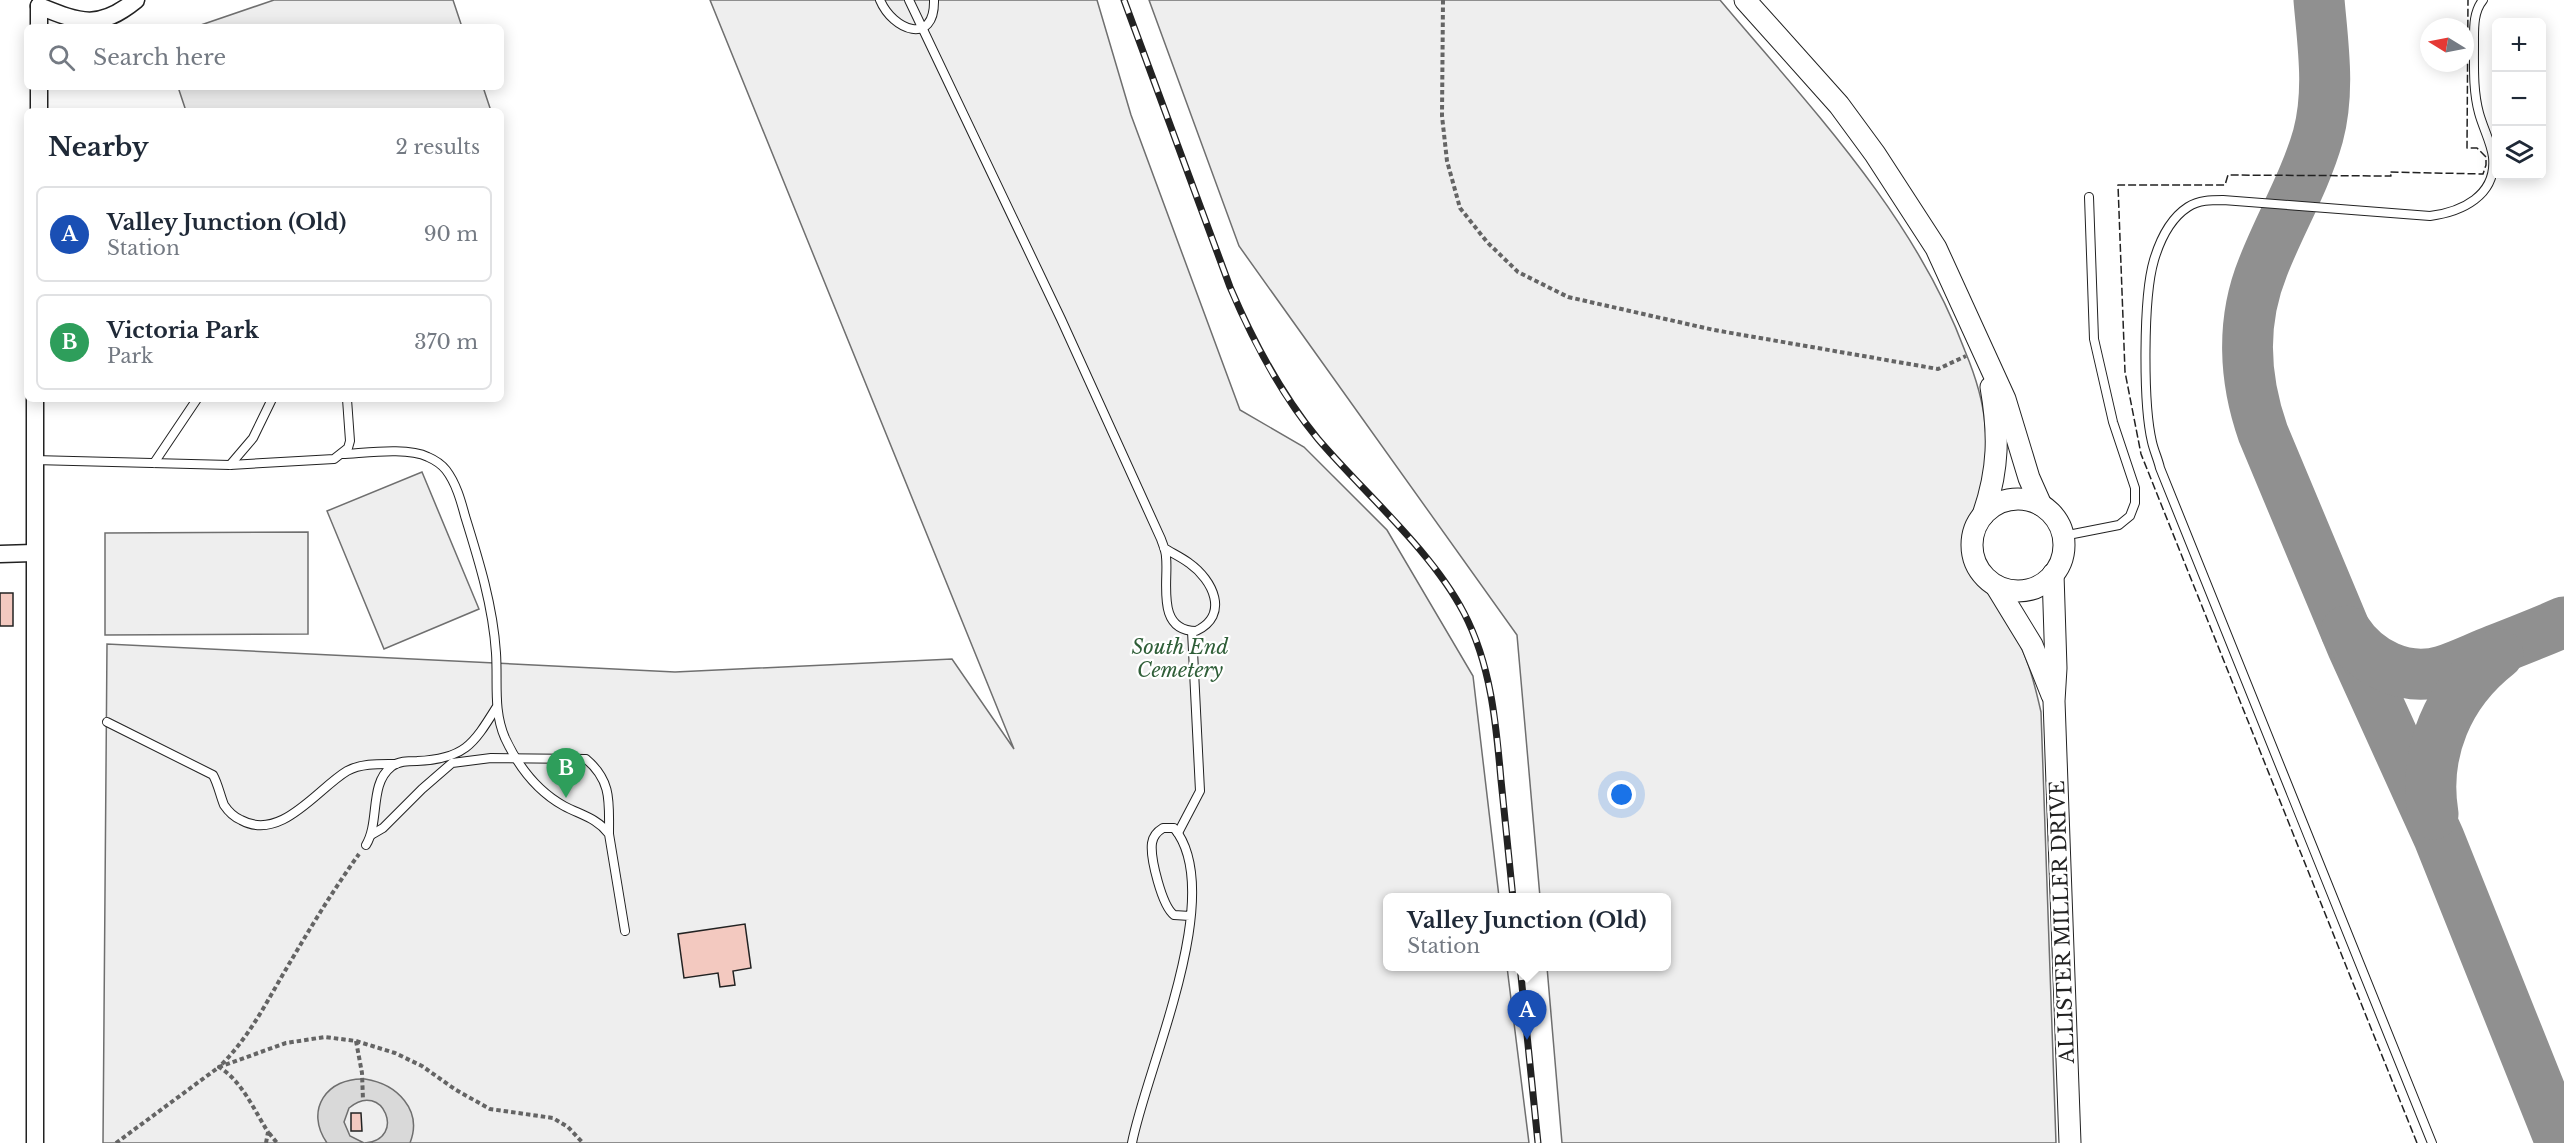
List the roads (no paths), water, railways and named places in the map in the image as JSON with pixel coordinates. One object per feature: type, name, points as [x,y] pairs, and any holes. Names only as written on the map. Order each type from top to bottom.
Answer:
[{"type":"street","points":[[37,3],[64,16],[99,20],[109,19],[136,0]]},
{"type":"street","points":[[1745,0],[1839,105],[1875,154],[1936,248],[1983,348],[2005,399],[2029,478],[2041,505],[2058,524],[2062,536],[2062,556],[2053,574],[2033,589],[2008,590],[1996,586],[1985,578],[1972,554],[1972,540],[1976,527],[1993,487],[1998,447],[1994,404],[1983,348]]},
{"type":"street","points":[[37,3],[39,24]]},
{"type":"street","points":[[39,90],[39,108]]},
{"type":"street","points":[[35,402],[33,553],[35,1143]]},
{"type":"street","points":[[1983,515],[1995,505],[2010,500],[2026,500],[2041,505]]},
{"type":"street","points":[[0,554],[33,553]]},
{"type":"street","name":"ALLISTER MILLER DRIVE","points":[[2053,574],[2056,668],[2054,701],[2070,1143]]},
{"type":"street","name":"ALLISTER MILLER DRIVE","points":[[1996,586],[2032,645],[2054,701]]},
{"type":"lane","points":[[880,0],[884,10],[900,26],[914,30],[923,29],[933,15],[934,0]]},
{"type":"lane","points":[[909,0],[1061,319],[1164,548],[1166,564],[1164,587],[1167,608],[1181,626],[1192,631],[1204,627],[1211,621],[1215,605],[1215,597],[1207,581],[1189,563],[1164,548]]},
{"type":"lane","points":[[2432,1143],[2160,468],[2149,421],[2148,313],[2154,261],[2162,239],[2180,214],[2198,202],[2223,200],[2430,216],[2456,211],[2479,198],[2489,182],[2493,158],[2479,113],[2474,75],[2475,19],[2483,0]]},
{"type":"lane","points":[[2062,536],[2098,531],[2119,525],[2130,516],[2135,503],[2135,488],[2113,422],[2094,339],[2090,196]]},
{"type":"lane","points":[[154,463],[195,402]]},
{"type":"lane","points":[[230,465],[253,438],[271,402]]},
{"type":"lane","points":[[34,460],[230,465],[334,459],[348,448],[350,441],[347,402]]},
{"type":"lane","points":[[342,454],[419,453],[435,461],[447,472],[462,504],[491,613],[496,653],[496,708],[505,738],[517,759],[545,793],[564,806],[599,822],[609,834]]},
{"type":"lane","points":[[1177,831],[1200,791],[1192,631]]},
{"type":"lane","points":[[106,722],[213,775],[224,805],[230,813],[246,823],[255,825],[283,820],[348,770],[377,764],[440,759],[469,747],[496,708]]},
{"type":"lane","points":[[371,835],[383,828],[452,763],[491,758],[586,759],[596,767],[606,784],[609,795],[609,834],[625,931]]},
{"type":"lane","points":[[366,845],[371,835],[380,785],[384,776],[396,764]]},
{"type":"lane","points":[[1132,1143],[1141,1102],[1180,985],[1190,916],[1191,881],[1188,860],[1177,831],[1169,827],[1159,830],[1153,840],[1159,883],[1169,911],[1180,917],[1190,916]]},
{"type":"railway","points":[[1124,0],[1230,287],[1268,366],[1291,403],[1318,439],[1434,567],[1464,613],[1473,633],[1491,695],[1513,893]]},
{"type":"railway","points":[[1521,971],[1538,1143]]},
{"type":"place","name":"Victoria Park","points":[[566,798]]},
{"type":"place","name":"Valley Junction (Old)","points":[[1527,1040]]},
{"type":"park label","name":"South End Cemetery","points":[[1180,658]]}]
